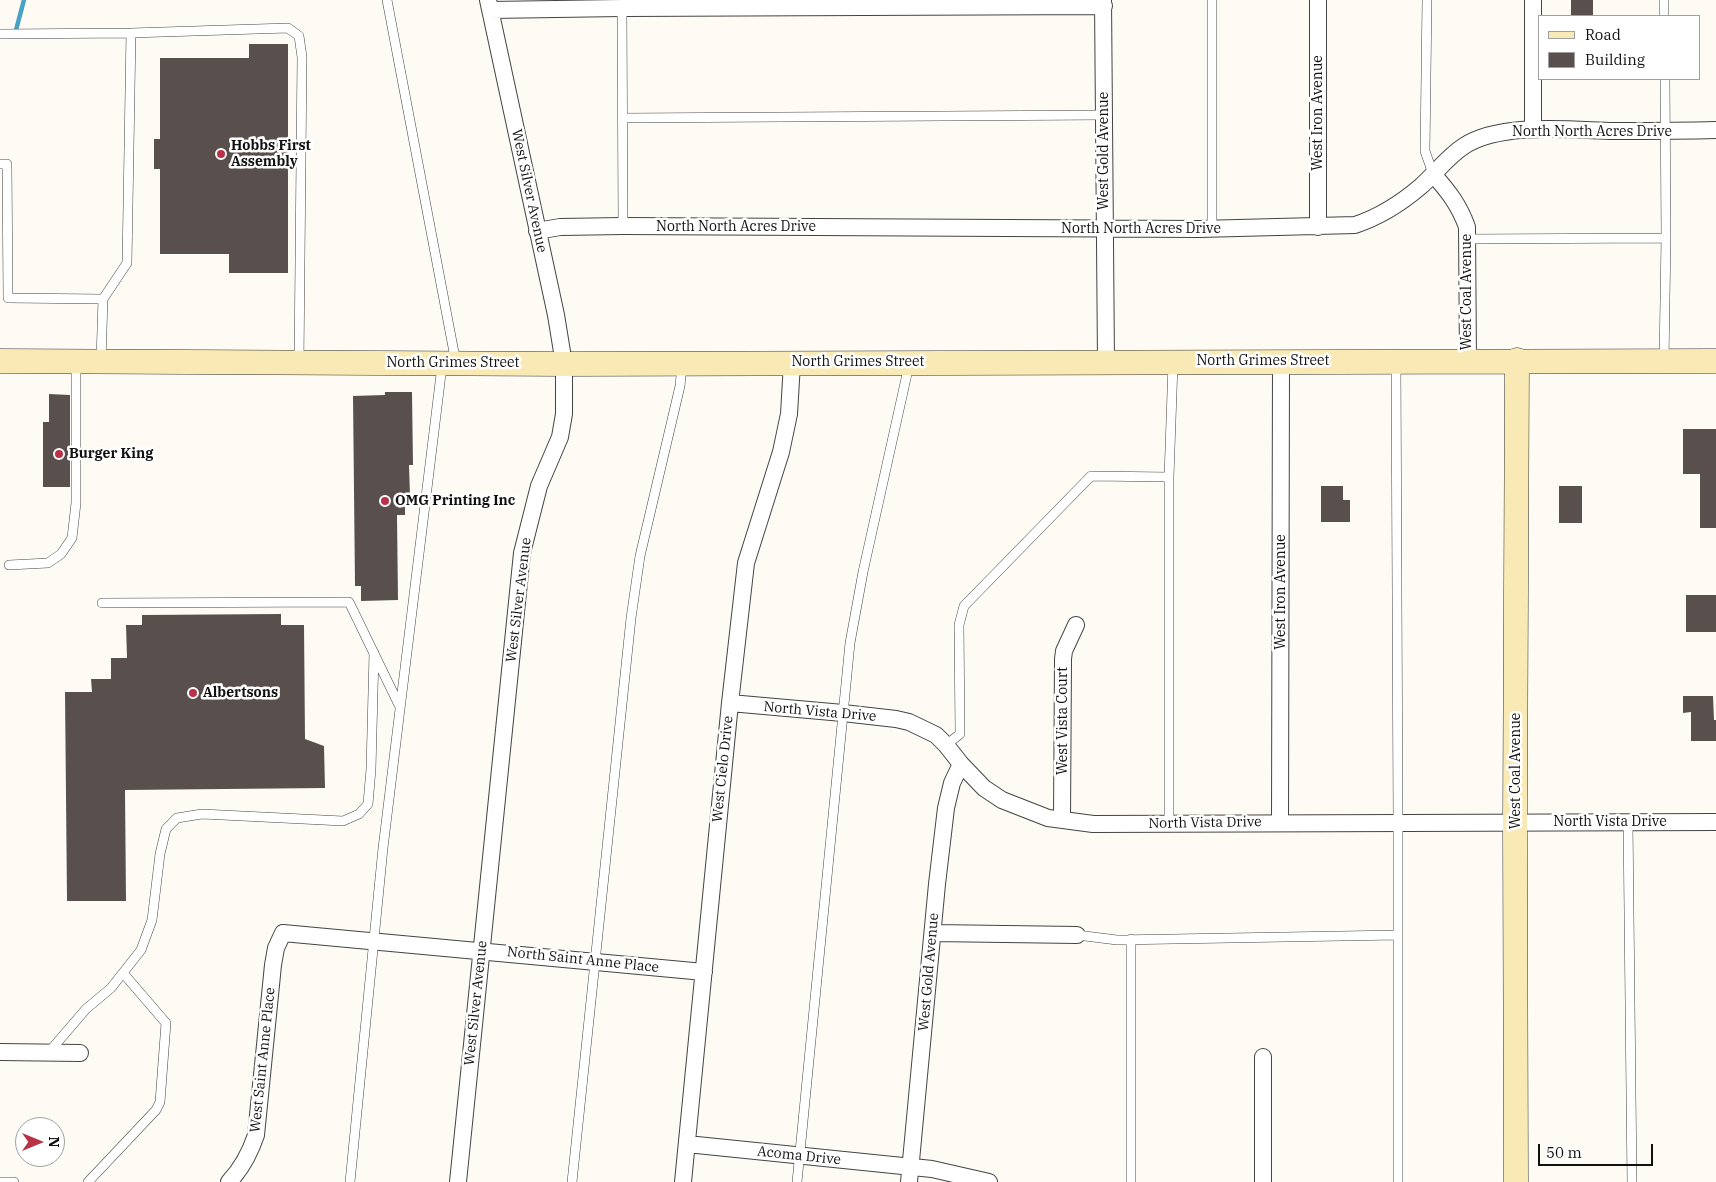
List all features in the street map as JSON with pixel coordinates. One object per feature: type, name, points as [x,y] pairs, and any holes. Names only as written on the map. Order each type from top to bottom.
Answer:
[{"type":"main road","name":"North Grimes Street","points":[[0,360],[564,364],[1517,360],[1716,361]]},
{"type":"main road","name":"West Coal Avenue","points":[[1516,1182],[1517,360]]},
{"type":"street","name":"West Iron Avenue","points":[[1318,0],[1318,227]]},
{"type":"street","points":[[1532,130],[1533,0]]},
{"type":"street","points":[[489,5],[622,8],[782,3],[1104,3]]},
{"type":"street","name":"West Gold Avenue","points":[[1104,3],[1106,362]]},
{"type":"street","name":"West Silver Avenue","points":[[458,1182],[522,553],[539,486],[560,437],[564,414],[564,364],[556,315],[489,5]]},
{"type":"street","name":"North North Acres Drive","points":[[537,231],[560,227],[623,226],[1212,229],[1355,225],[1372,220],[1389,210],[1420,187],[1465,146],[1486,137],[1507,132],[1532,130],[1716,130]]},
{"type":"street","name":"West Coal Avenue","points":[[1434,174],[1461,210],[1467,227],[1468,361]]},
{"type":"street","name":"West Iron Avenue","points":[[1280,823],[1281,362]]},
{"type":"street","name":"West Cielo Drive","points":[[683,1182],[730,703],[746,563],[781,452],[789,414],[792,363]]},
{"type":"street","name":"West Vista Court","points":[[1062,820],[1063,659],[1064,651],[1076,625]]},
{"type":"street","name":"North Vista Drive","points":[[730,703],[843,713],[909,722],[936,735],[984,788],[1002,800],[1048,818],[1093,824],[1716,822]]},
{"type":"street","name":"West Gold Avenue","points":[[910,1175],[946,808],[952,784],[961,764]]},
{"type":"street","name":"North Saint Anne Place","points":[[283,933],[704,972]]},
{"type":"street","name":"West Saint Anne Place","points":[[229,1182],[249,1155],[256,1135],[273,965],[276,948],[283,933]]},
{"type":"street","points":[[933,933],[1078,935]]},
{"type":"street","points":[[0,1052],[80,1053]]},
{"type":"street","points":[[1263,1057],[1263,1182]]},
{"type":"street","name":"Acoma Drive","points":[[686,1144],[799,1156],[910,1175],[932,1169],[989,1182]]},
{"type":"lane","points":[[350,1182],[399,706],[449,363],[387,0]]},
{"type":"lane","points":[[1212,0],[1212,229]]},
{"type":"lane","points":[[1428,0],[1425,152],[1434,174]]},
{"type":"lane","points":[[1664,0],[1664,15]]},
{"type":"lane","points":[[622,8],[623,226]]},
{"type":"lane","points":[[0,34],[131,33],[288,28],[299,36],[302,57],[299,362]]},
{"type":"lane","points":[[101,361],[103,299],[126,263],[131,33]]},
{"type":"lane","points":[[1664,361],[1666,238],[1665,80]]},
{"type":"lane","points":[[623,118],[1104,115]]},
{"type":"lane","points":[[0,164],[7,164],[8,298],[103,299]]},
{"type":"lane","points":[[1467,239],[1666,238]]},
{"type":"lane","points":[[8,565],[48,563],[61,554],[72,538],[76,503],[76,361]]},
{"type":"lane","points":[[1396,361],[1398,1182]]},
{"type":"lane","points":[[797,1182],[850,643],[910,362]]},
{"type":"lane","points":[[1169,824],[1169,476],[1173,362]]},
{"type":"lane","points":[[572,1182],[634,600],[640,556],[680,386],[682,363]]},
{"type":"lane","points":[[946,745],[960,734],[959,625],[964,606],[1090,476],[1169,476]]},
{"type":"lane","points":[[102,604],[350,602],[399,706]]},
{"type":"lane","points":[[48,1053],[86,1009],[112,988],[141,950],[152,920],[166,829],[177,818],[202,814],[343,821],[359,814],[368,804],[371,769],[374,653]]},
{"type":"lane","points":[[1628,822],[1632,1182]]},
{"type":"lane","points":[[1078,935],[1117,940],[1398,935]]},
{"type":"lane","points":[[1131,939],[1131,1182]]},
{"type":"lane","points":[[88,1182],[156,1110],[160,1102],[166,1023],[123,973]]},
{"type":"lane","points":[[0,1182],[14,1182]]},
{"type":"building","points":[[1571,0],[1593,0],[1593,15],[1571,15]]},
{"type":"building","name":"Hobbs First Assembly","points":[[249,44],[288,44],[288,273],[229,273],[229,254],[160,254],[160,169],[154,169],[154,139],[160,139],[160,58],[249,58]]},
{"type":"building","points":[[385,392],[412,392],[413,465],[409,465],[410,496],[405,496],[405,515],[397,515],[398,600],[361,601],[361,586],[355,586],[353,396],[385,395]]},
{"type":"building","name":"Burger King","points":[[49,394],[70,395],[70,487],[43,487],[43,422],[49,422]]},
{"type":"building","points":[[1683,429],[1716,429],[1716,528],[1700,528],[1700,474],[1683,474]]},
{"type":"building","points":[[1321,486],[1343,486],[1343,500],[1350,500],[1350,522],[1321,522]]},
{"type":"building","points":[[1559,486],[1582,486],[1582,523],[1559,523]]},
{"type":"building","points":[[1686,595],[1716,595],[1716,632],[1686,632]]},
{"type":"building","points":[[281,614],[281,625],[304,625],[305,739],[324,746],[325,788],[125,790],[126,901],[67,901],[65,692],[92,692],[91,679],[111,679],[111,658],[127,658],[126,625],[142,625],[142,615]]},
{"type":"building","points":[[1683,696],[1713,696],[1716,741],[1691,741],[1691,712],[1683,713]]},
{"type":"waterway","points":[[16,30],[24,0]]},
{"type":"place","name":"Hobbs First Assembly","points":[[221,154]]},
{"type":"place","name":"Burger King","points":[[59,454]]},
{"type":"place","name":"OMG Printing Inc","points":[[385,501]]},
{"type":"place","name":"Albertsons","points":[[193,693]]}]
